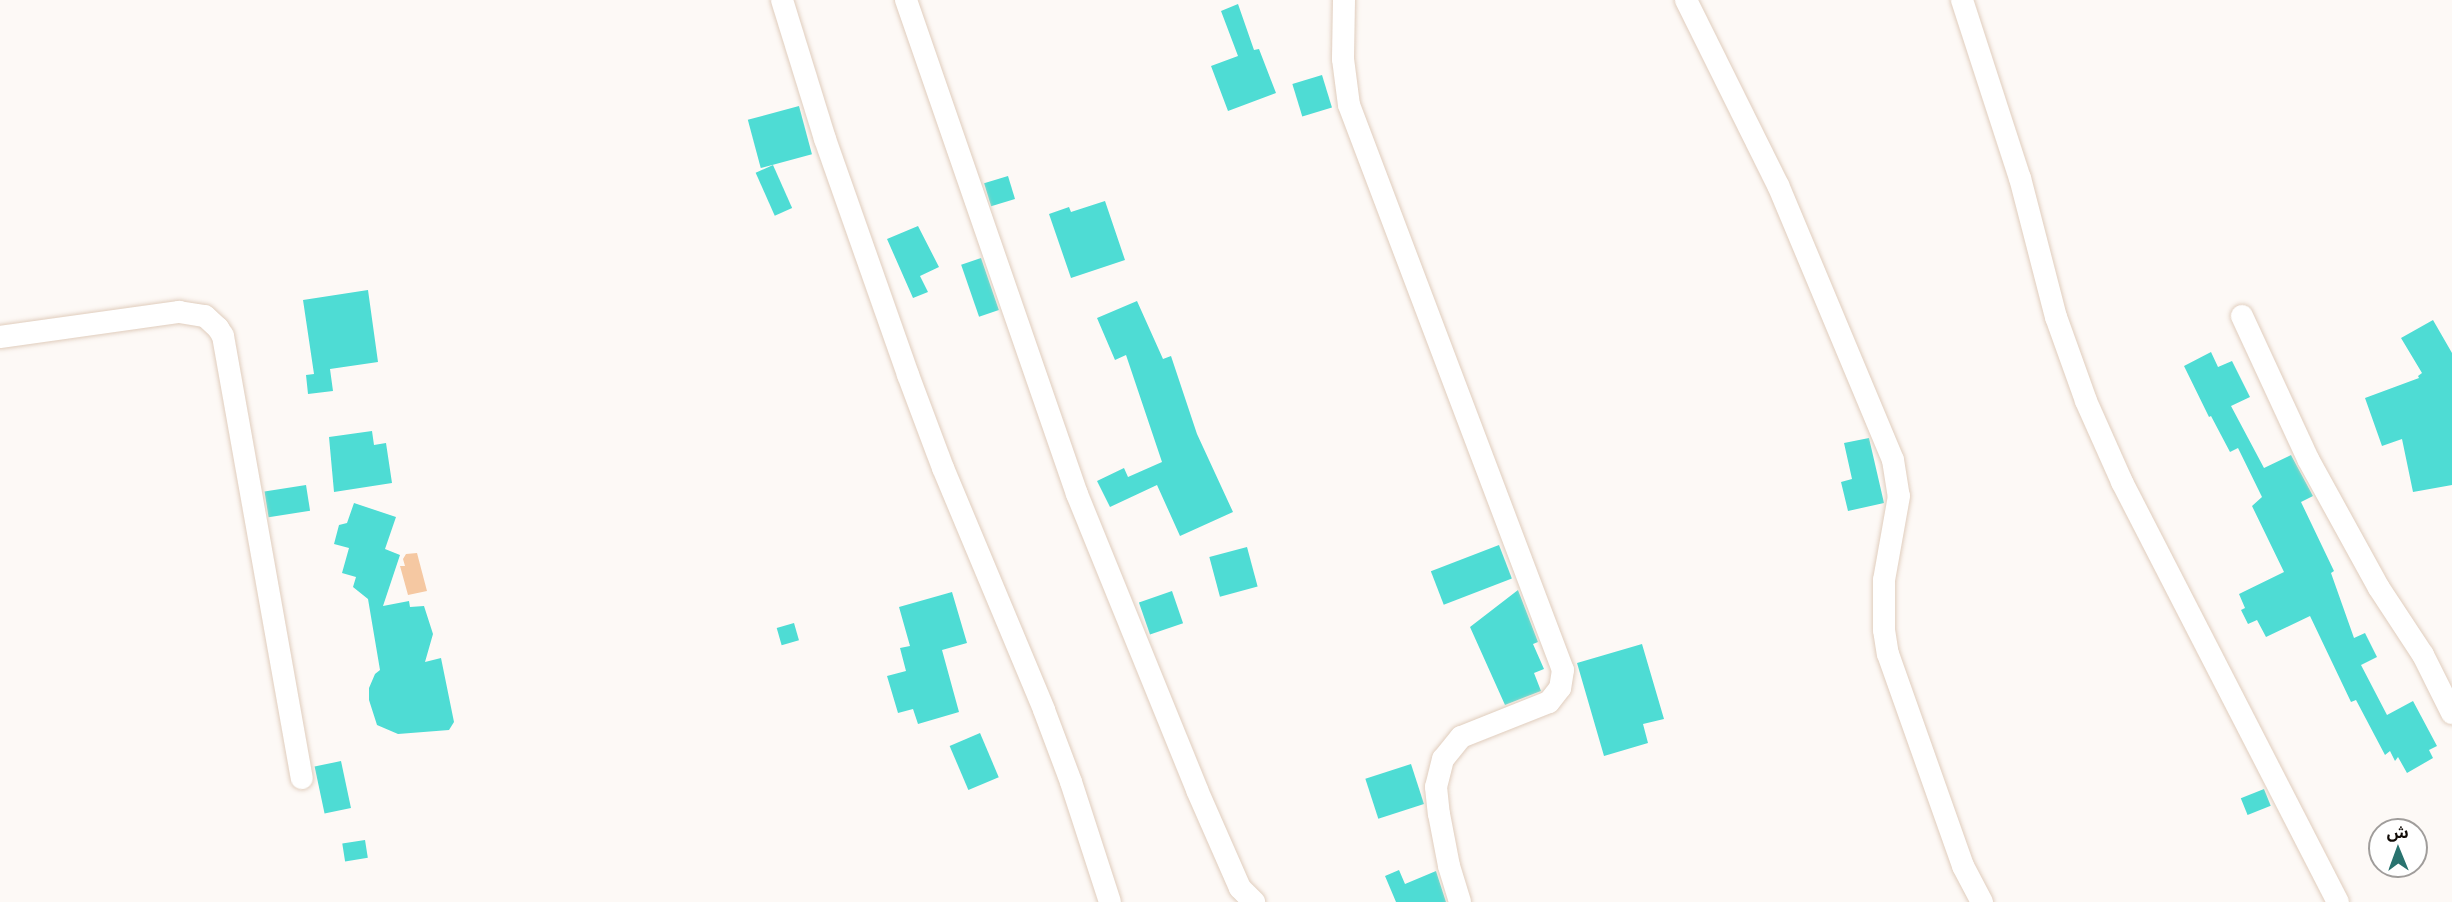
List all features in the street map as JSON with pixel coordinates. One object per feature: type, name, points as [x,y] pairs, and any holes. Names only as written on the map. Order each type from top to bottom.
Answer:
[{"type":"street","points":[[782,0],[825,139],[908,375],[1044,710],[1071,782],[1110,902]]},
{"type":"street","points":[[906,0],[1077,494],[1197,790],[1240,888],[1254,902]]},
{"type":"street","points":[[1344,0],[1343,59],[1349,105],[1563,670],[1560,688],[1549,702],[1461,736],[1443,759],[1436,787],[1439,814],[1449,866],[1460,902]]},
{"type":"street","points":[[1686,0],[1778,185],[1893,460],[1899,496],[1884,580],[1884,630],[1888,654],[1963,866],[1982,902]]},
{"type":"street","points":[[1962,0],[2020,178],[2056,317],[2086,401],[2122,482],[2338,902]]},
{"type":"street","points":[[0,337],[179,312],[205,316],[218,328],[223,336],[302,778]]},
{"type":"street","points":[[2242,316],[2308,459],[2379,588],[2423,655],[2452,713]]},
{"type":"shaded area","points":[[417,553],[427,591],[408,595],[400,566],[405,566],[403,559],[406,554]]},
{"type":"building","points":[[1238,4],[1254,50],[1259,49],[1276,93],[1228,111],[1211,66],[1238,56],[1221,11]]},
{"type":"building","points":[[1322,75],[1332,108],[1302,117],[1292,84]]},
{"type":"building","points":[[799,106],[812,154],[761,168],[748,120]]},
{"type":"building","points":[[773,165],[792,208],[775,216],[756,173]]},
{"type":"building","points":[[1008,176],[1015,199],[991,206],[984,183]]},
{"type":"building","points":[[1105,201],[1125,260],[1071,278],[1049,214],[1069,207],[1071,212]]},
{"type":"building","points":[[918,226],[939,267],[920,276],[928,292],[913,298],[887,239]]},
{"type":"building","points":[[981,258],[999,310],[979,317],[961,265]]},
{"type":"building","points":[[368,290],[378,362],[330,369],[333,391],[308,394],[306,375],[314,374],[303,300]]},
{"type":"building","points":[[1137,301],[1163,359],[1171,356],[1197,434],[1233,512],[1180,536],[1157,485],[1110,507],[1097,481],[1124,468],[1128,477],[1162,462],[1126,355],[1115,360],[1097,318]]},
{"type":"building","points":[[2433,320],[2452,353],[2452,485],[2413,492],[2402,439],[2382,446],[2365,398],[2419,378],[2418,376],[2422,373],[2401,338]]},
{"type":"building","points":[[2211,352],[2218,367],[2232,361],[2250,397],[2231,406],[2264,468],[2291,455],[2313,496],[2301,502],[2334,571],[2331,573],[2354,638],[2365,633],[2377,657],[2361,665],[2387,715],[2413,701],[2437,746],[2429,750],[2433,758],[2407,773],[2398,757],[2395,761],[2390,751],[2385,755],[2356,700],[2351,702],[2310,616],[2266,637],[2257,620],[2248,624],[2241,610],[2245,608],[2239,594],[2284,572],[2252,506],[2262,497],[2238,448],[2230,452],[2211,416],[2209,417],[2184,366]]},
{"type":"building","points":[[372,431],[374,445],[386,443],[392,483],[334,492],[329,437]]},
{"type":"building","points":[[1869,438],[1884,503],[1848,511],[1841,482],[1852,479],[1844,443]]},
{"type":"building","points":[[306,485],[310,511],[269,517],[265,492]]},
{"type":"building","points":[[354,503],[396,517],[385,549],[400,555],[383,606],[409,601],[410,607],[424,606],[433,634],[425,662],[441,658],[454,722],[449,730],[398,734],[377,725],[369,700],[369,688],[375,674],[380,670],[368,599],[353,587],[356,577],[342,573],[349,548],[334,544],[339,525],[347,523]]},
{"type":"building","points":[[1499,545],[1512,579],[1444,605],[1431,571]]},
{"type":"building","points":[[1247,547],[1258,587],[1220,597],[1209,557]]},
{"type":"building","points":[[1518,590],[1538,642],[1533,644],[1544,669],[1534,673],[1541,691],[1505,705],[1470,627]]},
{"type":"building","points":[[1172,591],[1183,623],[1150,635],[1139,602]]},
{"type":"building","points":[[952,592],[967,643],[942,650],[959,712],[918,724],[913,709],[898,713],[887,676],[906,671],[900,648],[910,646],[899,607]]},
{"type":"building","points":[[794,623],[799,640],[782,645],[777,628]]},
{"type":"building","points":[[1642,644],[1664,719],[1643,724],[1648,743],[1604,756],[1577,663]]},
{"type":"building","points":[[980,733],[999,777],[968,790],[950,746]]},
{"type":"building","points":[[341,761],[351,808],[325,814],[315,767]]},
{"type":"building","points":[[1411,764],[1424,804],[1378,819],[1365,779]]},
{"type":"building","points":[[2264,789],[2271,806],[2248,815],[2241,798]]},
{"type":"building","points":[[365,840],[368,858],[345,861],[342,844]]},
{"type":"building","points":[[1399,870],[1405,884],[1436,871],[1446,902],[1396,902],[1385,876]]}]
